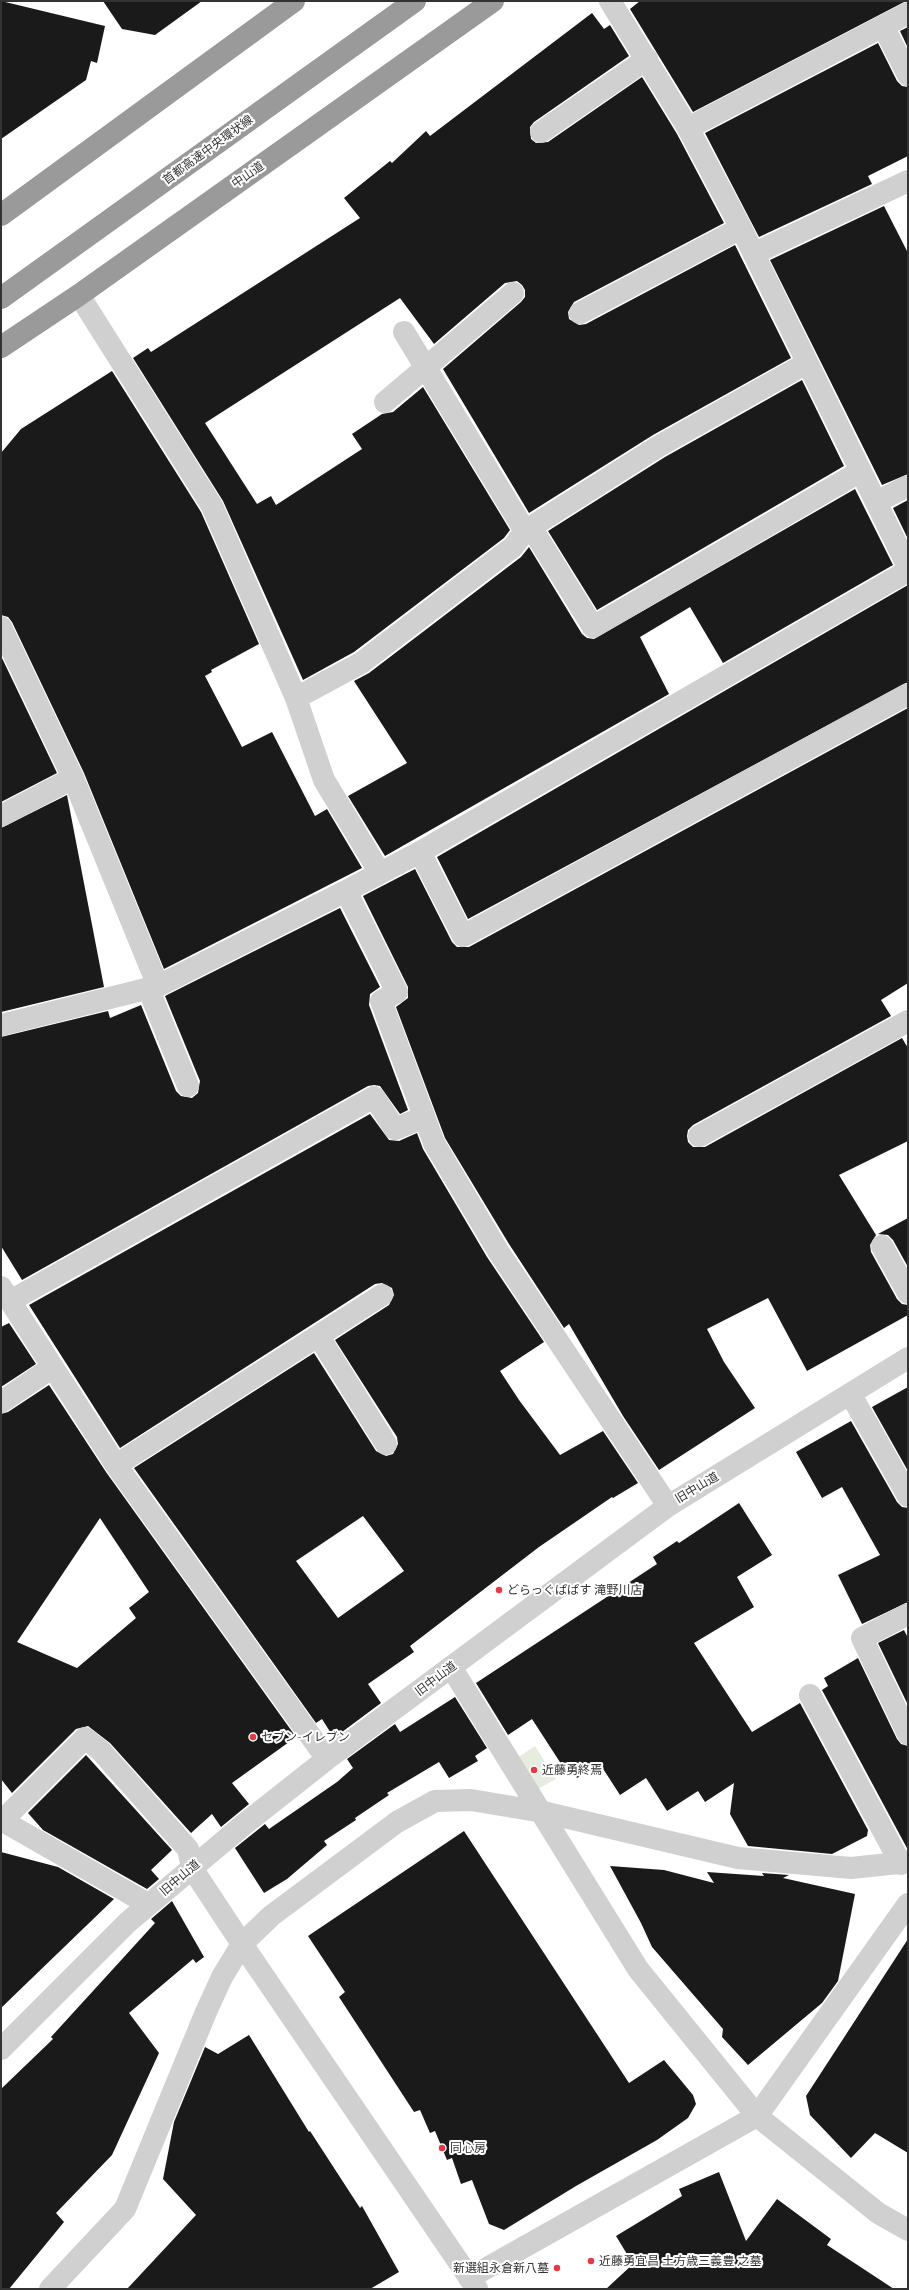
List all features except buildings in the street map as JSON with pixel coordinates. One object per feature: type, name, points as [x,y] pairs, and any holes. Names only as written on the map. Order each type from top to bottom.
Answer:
[{"type":"highway","points":[[1,215],[294,1]]},
{"type":"highway","name":"首都高速中央環状線","points":[[1,286],[402,1]]},
{"type":"highway","name":"首都高速中央環状線","points":[[1,298],[414,1]]},
{"type":"highway","name":"中山道","points":[[1,347],[79,295],[493,1]]},
{"type":"street","points":[[610,1],[688,128],[741,228],[908,567]]},
{"type":"street","points":[[688,128],[908,13]]},
{"type":"street","points":[[884,26],[908,75]]},
{"type":"street","points":[[541,132],[647,59]]},
{"type":"street","points":[[754,254],[908,181]]},
{"type":"street","points":[[580,313],[741,228]]},
{"type":"street","points":[[385,402],[425,366],[513,293]]},
{"type":"street","points":[[79,295],[212,506],[296,698],[324,780],[380,873]]},
{"type":"street","points":[[404,332],[528,529],[593,627],[862,471]]},
{"type":"street","points":[[296,698],[361,663],[513,547],[528,529],[659,446],[807,363]]},
{"type":"street","points":[[876,502],[908,486]]},
{"type":"street","points":[[1,1025],[153,987],[346,891],[420,852],[908,571]]},
{"type":"street","points":[[1,627],[73,778],[153,987],[188,1086]]},
{"type":"street","points":[[420,852],[463,936],[908,694]]},
{"type":"street","points":[[1,816],[73,778]]},
{"type":"street","points":[[346,891],[397,992],[381,1000],[434,1143],[498,1251],[668,1506]]},
{"type":"street","points":[[699,1136],[908,1020]]},
{"type":"street","points":[[328,1759],[116,1465],[5,1294],[374,1097],[395,1128],[424,1117]]},
{"type":"street","points":[[882,1246],[908,1293]]},
{"type":"street","points":[[116,1465],[382,1295]]},
{"type":"street","points":[[318,1337],[386,1444]]},
{"type":"street","name":"旧中山道","points":[[1,2049],[148,1904],[328,1759],[668,1506],[851,1395],[908,1358]]},
{"type":"street","points":[[1,1402],[53,1367]]},
{"type":"street","points":[[851,1395],[908,1496]]},
{"type":"street","points":[[908,1614],[862,1638],[908,1734]]},
{"type":"street","points":[[451,1667],[543,1812],[638,1969],[757,2116],[878,2213],[908,2230]]},
{"type":"street","points":[[50,2289],[125,2209],[206,2012],[222,1977],[242,1944],[271,1916],[397,1822],[435,1801],[472,1800],[543,1812],[738,1858],[851,1868],[904,1863],[810,1695]]},
{"type":"street","points":[[148,1904],[2,1820],[85,1738],[101,1751],[188,1849],[192,1868],[242,1944],[473,2283],[757,2116],[908,1904]]},
{"type":"shaded area","points":[[535,1746],[556,1779],[534,1791],[514,1760]]},
{"type":"place","name":"どらっぐぱぱす 滝野川店","points":[[499,1590]]},
{"type":"place","name":"セブン-イレブン","points":[[253,1737]]},
{"type":"place","name":"近藤勇終焉","points":[[534,1770]]},
{"type":"place","name":"同心房","points":[[442,2148]]},
{"type":"place","name":"近藤勇宜昌 土方歳三義豊 之墓","points":[[591,2261]]},
{"type":"place","name":"新選組永倉新八墓","points":[[557,2268]]}]
